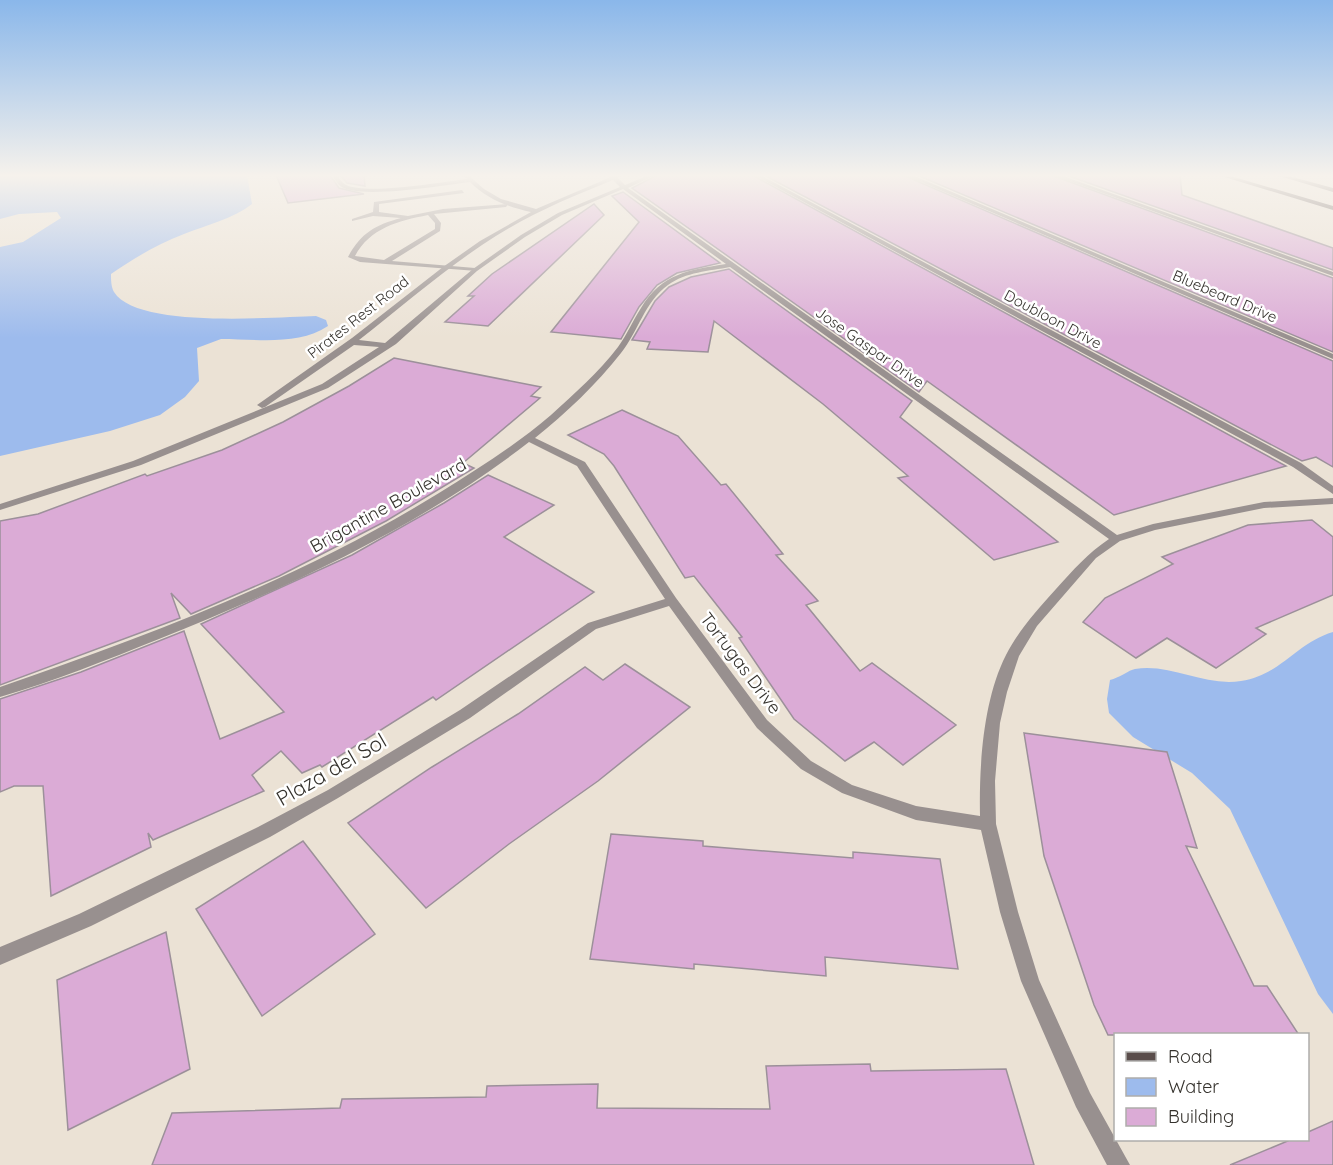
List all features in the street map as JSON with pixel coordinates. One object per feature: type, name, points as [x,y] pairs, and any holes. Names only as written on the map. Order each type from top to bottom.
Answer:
[{"type":"street","points":[[366,229],[373,231]]},
{"type":"street","points":[[378,229],[361,240],[351,257],[475,270]]},
{"type":"street","points":[[385,262],[438,229]]},
{"type":"street","name":"Pirates Rest Road","points":[[241,419],[352,342],[445,268],[505,229]]},
{"type":"street","name":"Pirates Rest Road","points":[[0,507],[137,463],[325,386],[387,346],[475,270],[535,229]]},
{"type":"street","name":"Jose Gaspar Drive","points":[[682,229],[1116,539]]},
{"type":"street","name":"Doubloon Drive","points":[[858,229],[1297,465],[1333,491]]},
{"type":"street","name":"Bluebeard Drive","points":[[1035,229],[1333,357]]},
{"type":"street","points":[[1208,229],[1333,274]]},
{"type":"street","name":"Brigantine Boulevard","points":[[0,692],[84,663],[267,588],[425,507],[478,474],[528,438],[588,385],[619,350],[655,293],[666,283],[681,276],[731,265]]},
{"type":"street","points":[[352,342],[387,346]]},
{"type":"street","name":"Tortugas Drive","points":[[528,438],[580,464],[672,601],[762,724],[806,765],[847,789],[915,813],[988,824]]},
{"type":"street","points":[[1119,1165],[1083,1100],[1030,981],[1009,912],[988,824],[987,781],[993,723],[1000,692],[1012,656],[1032,623],[1092,556],[1116,539],[1153,527],[1264,505],[1333,501]]},
{"type":"street","name":"Plaza del Sol","points":[[0,956],[96,915],[264,832],[333,794],[465,714],[592,626],[672,601]]},
{"type":"water","points":[[43,229],[197,229],[165,242],[111,274],[114,292],[128,304],[150,312],[177,316],[240,319],[316,316],[326,320],[328,326],[290,339],[221,339],[197,348],[199,381],[185,397],[160,415],[110,431],[0,456],[0,247],[23,242]]},
{"type":"water","points":[[1333,632],[1333,1014],[1318,994],[1230,809],[1192,773],[1133,737],[1109,713],[1107,699],[1110,680],[1135,669],[1162,669],[1214,681],[1228,682],[1255,678],[1278,666],[1309,643]]},
{"type":"building","points":[[557,229],[589,229],[488,326],[445,322],[474,296],[468,296],[492,274]]},
{"type":"building","points":[[633,229],[674,229],[720,263],[677,273],[657,285],[639,307],[621,339],[551,332]]},
{"type":"building","points":[[690,229],[852,229],[1286,466],[1114,515],[927,381],[919,392]]},
{"type":"building","points":[[866,229],[1029,229],[1333,361],[1333,467],[1316,457],[1302,461]]},
{"type":"building","points":[[1045,229],[1200,229],[1333,278],[1333,352]]},
{"type":"building","points":[[1219,229],[1280,229],[1333,248],[1333,270]]},
{"type":"building","points":[[729,269],[912,401],[900,417],[1058,542],[994,560],[898,478],[908,476],[823,404],[714,321],[708,352],[647,349],[650,342],[632,340],[655,301],[669,287],[691,277]]},
{"type":"building","points":[[394,358],[541,387],[531,396],[540,398],[463,463],[474,468],[386,521],[279,576],[191,614],[171,593],[180,618],[0,685],[0,521],[38,514],[145,474],[147,476],[222,450],[283,422]]},
{"type":"building","points":[[622,410],[678,436],[721,485],[726,484],[783,554],[776,555],[818,601],[806,605],[860,671],[872,663],[956,725],[903,765],[874,742],[845,761],[794,719],[739,638],[742,637],[694,576],[685,578],[614,466],[604,454],[568,435]]},
{"type":"building","points":[[488,475],[554,505],[504,537],[594,592],[436,700],[433,697],[322,767],[320,765],[302,773],[281,751],[252,775],[264,791],[153,840],[148,833],[151,847],[51,896],[43,786],[14,786],[0,792],[0,699],[81,672],[184,631],[220,739],[284,712],[201,624],[352,555],[444,503]]},
{"type":"building","points":[[1312,520],[1333,537],[1333,595],[1256,628],[1266,634],[1216,668],[1167,638],[1136,658],[1083,622],[1105,598],[1173,564],[1162,557],[1248,525]]},
{"type":"building","points":[[625,664],[690,707],[598,781],[509,844],[426,908],[348,823],[432,767],[518,714],[585,667],[603,680]]},
{"type":"building","points":[[1024,733],[1167,752],[1197,848],[1186,846],[1254,986],[1267,986],[1298,1033],[1114,1033],[1114,1035],[1108,1035],[1094,1005],[1044,856]]},
{"type":"building","points":[[611,834],[703,841],[703,846],[853,858],[853,852],[940,859],[958,969],[825,957],[826,976],[694,964],[694,969],[590,959]]},
{"type":"building","points":[[303,841],[375,934],[262,1016],[196,909]]},
{"type":"building","points":[[166,932],[190,1069],[68,1130],[57,980]]},
{"type":"building","points":[[870,1064],[871,1071],[1006,1069],[1034,1165],[152,1165],[172,1113],[340,1108],[342,1099],[486,1097],[487,1086],[598,1084],[597,1108],[770,1109],[766,1066]]},
{"type":"building","points":[[1333,1121],[1333,1165],[1230,1165],[1288,1141],[1309,1141],[1309,1132]]}]
